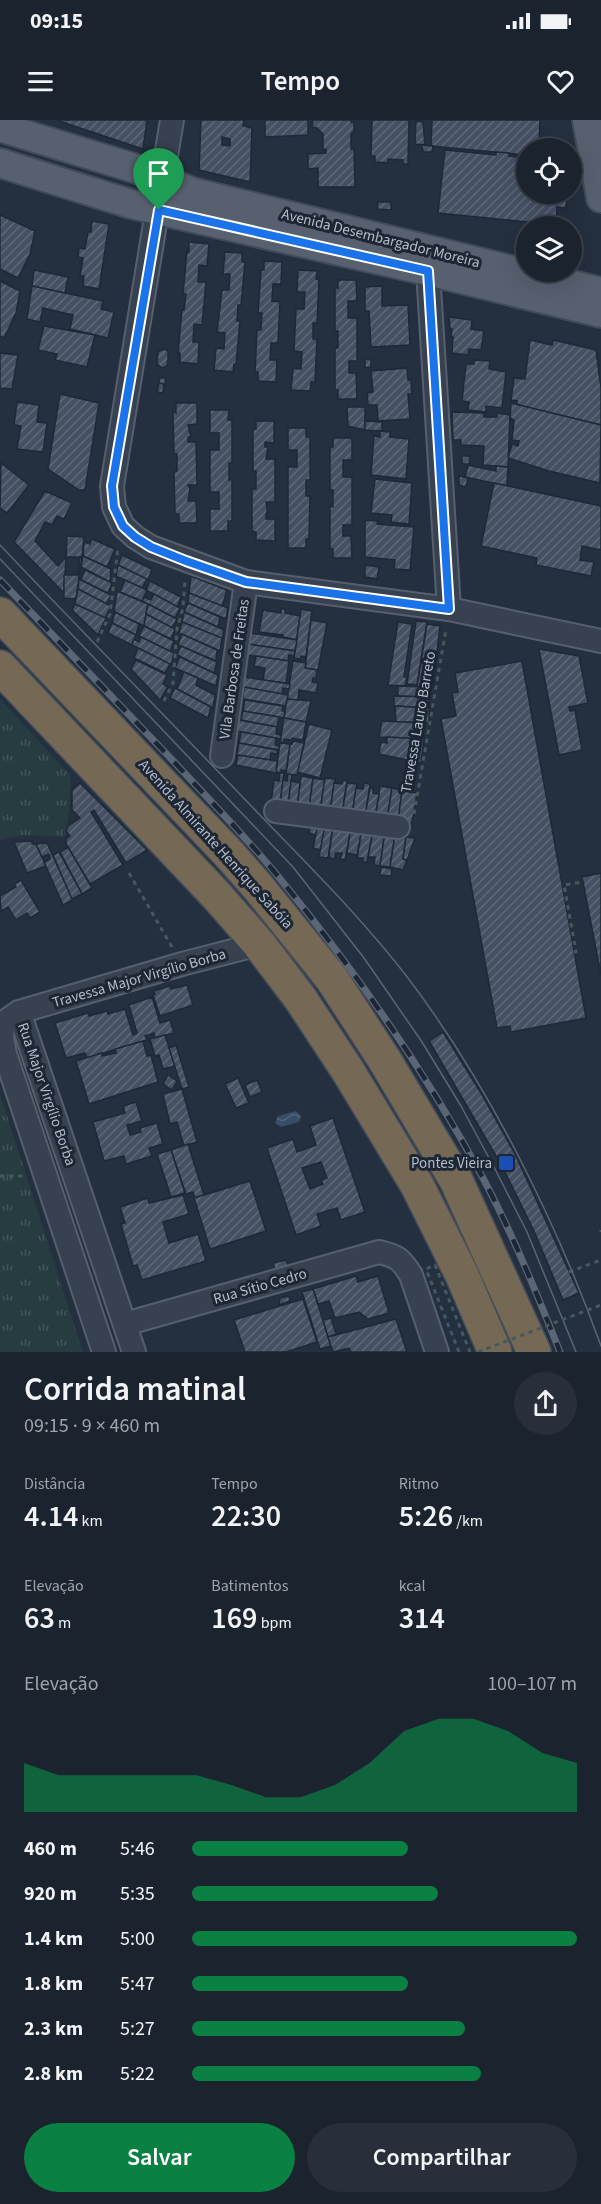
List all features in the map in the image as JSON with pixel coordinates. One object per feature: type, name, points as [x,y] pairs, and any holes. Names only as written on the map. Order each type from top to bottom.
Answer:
[{"type":"highway","name":"Avenida Almirante Henrique Sabóia","points":[[0,614],[229,854],[332,980],[384,1059],[456,1180],[534,1352]]},
{"type":"highway","points":[[0,668],[160,835],[259,944],[300,998],[348,1071],[417,1185],[462,1275],[495,1352]]},
{"type":"main road","points":[[587,120],[601,198]]},
{"type":"main road","name":"Avenida Desembargador Moreira","points":[[0,128],[137,170],[192,192],[601,292]]},
{"type":"main road","name":"Avenida Desembargador Moreira","points":[[0,163],[119,200],[428,271],[601,314]]},
{"type":"street","points":[[172,120],[112,486],[114,507],[123,526],[151,547],[246,582],[449,609],[601,641]]},
{"type":"street","points":[[428,271],[449,609]]},
{"type":"street","name":"Vila Barbosa de Freitas","points":[[222,756],[246,582]]},
{"type":"street","points":[[276,810],[398,826]]},
{"type":"street","name":"Travessa Major Virgílio Borba","points":[[19,1012],[259,944]]},
{"type":"street","name":"Rua Major Virgílio Borba","points":[[104,1352],[5,1054],[2,1038],[3,1023],[19,1012],[134,1352]]},
{"type":"street","name":"Rua Sítio Cedro","points":[[126,1324],[379,1252],[395,1256],[411,1275],[437,1352]]},
{"type":"path","points":[[97,642],[110,614],[117,552],[123,526]]},
{"type":"path","points":[[164,701],[173,682],[177,629],[183,608],[186,561]]},
{"type":"path","name":"Travessa Lauro Barreto","points":[[398,826],[412,826],[449,609]]},
{"type":"path","points":[[129,873],[182,964]]},
{"type":"path","points":[[574,952],[576,952],[564,885],[583,882]]},
{"type":"path","points":[[0,1176],[26,1176]]},
{"type":"path","points":[[569,1272],[601,1260]]},
{"type":"path","points":[[459,1352],[426,1269],[435,1265],[470,1352]]},
{"type":"path","points":[[478,1352],[601,1305]]},
{"type":"green space","points":[[0,699],[71,776],[69,813],[64,837],[24,835],[0,840]]},
{"type":"green space","points":[[0,1094],[83,1352],[0,1352]]},
{"type":"water","points":[[296,1111],[301,1116],[299,1122],[281,1127],[275,1123],[278,1116]]},
{"type":"building","points":[[59,120],[147,120],[143,149],[59,121]]},
{"type":"building","points":[[201,120],[244,120],[243,126],[252,128],[250,182],[199,170]],"holes":[[[222,137],[230,139],[230,146],[222,145]]]},
{"type":"building","points":[[265,120],[308,120],[308,135],[265,137]]},
{"type":"building","points":[[313,120],[351,120],[354,122],[351,149],[354,149],[355,187],[318,187],[318,168],[308,169],[308,154],[326,153],[326,149],[323,150],[323,134],[317,128],[312,127]]},
{"type":"building","points":[[372,120],[409,120],[408,164],[403,164],[403,160],[388,159],[388,163],[375,162],[375,156],[371,156]]},
{"type":"building","points":[[432,120],[540,120],[539,138],[516,138],[516,154],[431,146]]},
{"type":"building","points":[[416,121],[423,122],[425,145],[415,144]]},
{"type":"building","points":[[422,145],[433,146],[432,152],[423,152]]},
{"type":"building","points":[[445,150],[496,155],[496,152],[509,153],[509,156],[516,157],[516,204],[566,204],[566,208],[557,207],[556,216],[516,216],[516,221],[438,213]]},
{"type":"building","points":[[378,202],[391,202],[391,210],[377,209]]},
{"type":"building","points":[[0,215],[35,231],[30,254],[18,278],[0,269]]},
{"type":"building","points":[[92,221],[109,224],[99,289],[83,286],[84,276],[80,276],[83,258],[78,257],[79,248],[85,249]]},
{"type":"building","points":[[189,242],[209,244],[207,266],[199,265],[198,282],[206,282],[202,325],[194,324],[193,342],[199,342],[198,364],[180,362],[180,353],[178,353],[182,310],[184,310],[186,294],[183,294]]},
{"type":"building","points":[[225,252],[242,253],[242,262],[245,262],[241,305],[238,305],[237,321],[240,321],[236,364],[234,364],[233,372],[214,370],[216,348],[224,349],[225,333],[217,332],[222,290],[229,290],[230,274],[223,274]]},
{"type":"building","points":[[264,261],[282,262],[281,284],[273,284],[272,301],[280,302],[278,343],[271,343],[270,360],[277,360],[276,382],[258,381],[258,372],[255,372],[257,330],[261,330],[262,313],[258,313],[261,270],[264,270]]},
{"type":"building","points":[[34,270],[68,277],[65,293],[32,286]]},
{"type":"building","points":[[298,270],[317,271],[316,279],[319,280],[317,323],[313,323],[313,339],[317,339],[315,382],[311,382],[310,391],[291,390],[293,368],[301,369],[302,352],[294,351],[296,309],[304,309],[305,292],[297,292]]},
{"type":"building","points":[[338,280],[356,280],[357,301],[348,301],[348,318],[357,318],[357,361],[349,361],[349,373],[356,373],[357,399],[338,399],[338,390],[335,390],[335,348],[338,348],[338,331],[335,331],[335,288],[338,288]]},
{"type":"building","points":[[0,281],[20,291],[16,313],[4,338],[0,336]]},
{"type":"building","points":[[32,286],[103,301],[101,309],[114,312],[108,338],[70,329],[73,315],[43,308],[40,322],[27,319]]},
{"type":"building","points":[[382,286],[382,306],[408,305],[410,345],[371,347],[369,311],[365,311],[365,287]]},
{"type":"building","points":[[449,317],[472,320],[471,329],[484,331],[481,350],[469,349],[468,355],[452,353],[453,337],[451,337]]},
{"type":"building","points":[[44,326],[95,335],[87,367],[55,360],[57,354],[38,350]]},
{"type":"building","points":[[530,340],[552,345],[553,340],[596,350],[601,388],[601,425],[522,406],[517,404],[517,401],[511,400],[514,378],[525,379]]},
{"type":"building","points":[[164,349],[168,351],[168,360],[167,366],[162,368],[157,364],[158,352]]},
{"type":"building","points":[[0,353],[18,355],[12,389],[0,388]]},
{"type":"building","points":[[365,359],[371,359],[371,367],[365,368]]},
{"type":"building","points":[[474,360],[490,361],[489,369],[506,372],[502,408],[486,406],[486,412],[468,410],[469,402],[462,401],[466,364],[474,364]]},
{"type":"building","points":[[407,368],[412,394],[408,394],[410,419],[378,421],[377,405],[368,405],[367,393],[373,392],[371,371]]},
{"type":"building","points":[[159,378],[165,378],[166,385],[159,383]]},
{"type":"building","points":[[159,383],[164,384],[163,393],[157,392]]},
{"type":"building","points":[[60,394],[99,403],[85,490],[79,490],[48,469]]},
{"type":"building","points":[[17,402],[39,405],[37,422],[47,423],[43,452],[17,449],[21,426],[14,425]]},
{"type":"building","points":[[176,403],[197,403],[197,424],[188,425],[191,437],[188,437],[188,442],[196,442],[197,485],[188,485],[190,489],[188,501],[196,501],[197,523],[179,523],[179,514],[175,514],[174,472],[177,471],[177,454],[174,454],[173,412],[176,413]]},
{"type":"building","points":[[511,403],[601,425],[600,483],[508,458],[512,444],[518,446],[519,441],[512,440],[514,420],[510,418]]},
{"type":"building","points":[[347,407],[365,407],[365,430],[348,426]]},
{"type":"building","points":[[210,410],[229,410],[228,420],[232,420],[232,463],[229,463],[229,480],[232,479],[232,521],[228,521],[228,531],[210,531],[210,509],[219,509],[219,492],[210,492],[210,450],[219,450],[219,433],[210,433]]},
{"type":"building","points":[[452,412],[484,413],[484,417],[497,417],[497,413],[510,415],[508,467],[483,465],[484,446],[461,445],[461,440],[453,440]]},
{"type":"building","points":[[256,421],[274,421],[274,443],[265,442],[265,447],[268,447],[266,459],[275,459],[275,502],[266,502],[266,519],[275,519],[275,541],[256,540],[256,532],[252,531],[252,489],[256,489],[256,471],[253,471],[253,429],[256,429]]},
{"type":"building","points":[[365,421],[382,422],[382,431],[365,430]]},
{"type":"building","points":[[288,428],[306,428],[306,437],[310,437],[310,480],[306,480],[306,496],[310,496],[309,539],[306,539],[306,548],[288,548],[288,467],[297,467],[297,450],[288,450]]},
{"type":"building","points":[[380,431],[390,432],[390,437],[409,439],[406,479],[371,475],[374,436],[380,437]]},
{"type":"building","points":[[333,438],[352,438],[352,460],[343,460],[343,477],[352,477],[352,525],[343,525],[343,536],[351,536],[352,558],[333,558],[333,549],[330,549],[330,506],[333,507],[333,490],[330,490],[330,447],[333,447]]},
{"type":"building","points":[[462,456],[470,456],[469,464],[462,464]]},
{"type":"building","points":[[1,463],[29,485],[7,513],[0,508]]},
{"type":"building","points":[[468,465],[496,471],[496,466],[508,467],[507,486],[465,477]]},
{"type":"building","points":[[459,476],[468,478],[466,487],[459,485]]},
{"type":"building","points":[[375,479],[412,483],[409,524],[391,522],[392,515],[371,513]]},
{"type":"building","points":[[494,483],[601,506],[601,550],[582,546],[580,560],[594,562],[591,576],[536,565],[537,558],[481,546]]},
{"type":"building","points":[[45,491],[72,503],[64,519],[57,516],[52,525],[45,522],[35,541],[58,566],[66,557],[64,593],[14,542]]},
{"type":"building","points":[[365,520],[378,521],[377,524],[414,527],[410,570],[394,569],[395,560],[365,557]]},
{"type":"building","points":[[67,536],[84,537],[82,557],[66,557]]},
{"type":"building","points":[[92,539],[115,549],[107,567],[83,556],[84,542],[90,544]]},
{"type":"building","points":[[122,555],[152,569],[148,580],[118,565]]},
{"type":"building","points":[[83,556],[111,569],[110,582],[81,567]]},
{"type":"building","points":[[80,557],[82,557],[76,599],[64,598],[64,575],[78,575]]},
{"type":"building","points":[[118,565],[147,579],[142,588],[116,576]]},
{"type":"building","points":[[365,565],[379,567],[377,579],[365,577]]},
{"type":"building","points":[[85,570],[112,583],[108,593],[81,580]]},
{"type":"building","points":[[191,576],[227,590],[222,607],[189,593]]},
{"type":"building","points":[[79,579],[111,595],[106,604],[78,589]]},
{"type":"building","points":[[125,580],[147,590],[142,601],[120,592]]},
{"type":"building","points":[[150,581],[181,597],[177,607],[146,590]]},
{"type":"building","points":[[78,589],[111,606],[105,618],[75,604]]},
{"type":"building","points":[[117,591],[148,604],[144,626],[114,612]]},
{"type":"building","points":[[189,593],[228,608],[226,619],[188,603]]},
{"type":"building","points":[[154,594],[180,608],[175,618],[142,601],[144,597],[151,600]]},
{"type":"building","points":[[188,603],[220,617],[218,627],[184,612]]},
{"type":"building","points":[[75,604],[106,618],[98,635],[72,610]]},
{"type":"building","points":[[148,604],[177,619],[172,628],[146,614]]},
{"type":"building","points":[[281,609],[285,609],[285,613],[300,616],[297,640],[283,637],[283,635],[259,632],[263,610],[281,613]]},
{"type":"building","points":[[301,609],[312,611],[306,657],[301,656],[300,659],[294,658]]},
{"type":"building","points":[[115,612],[139,624],[136,635],[112,623]]},
{"type":"building","points":[[184,612],[224,630],[222,639],[182,622]]},
{"type":"building","points":[[146,614],[175,629],[171,639],[144,626]]},
{"type":"building","points":[[311,620],[327,623],[318,670],[305,668]]},
{"type":"building","points":[[416,621],[427,622],[417,685],[407,684]]},
{"type":"building","points":[[182,622],[222,638],[220,651],[179,633]]},
{"type":"building","points":[[398,622],[412,624],[404,677],[407,677],[405,686],[388,685]]},
{"type":"building","points":[[112,623],[136,635],[132,645],[108,633]]},
{"type":"building","points":[[427,624],[440,626],[433,687],[417,687]]},
{"type":"building","points":[[144,626],[174,641],[170,652],[139,636]]},
{"type":"building","points":[[250,633],[297,640],[295,651],[248,644]]},
{"type":"building","points":[[182,634],[217,650],[216,661],[178,645]]},
{"type":"building","points":[[141,637],[174,653],[171,665],[132,645],[134,639],[139,642]]},
{"type":"building","points":[[248,644],[295,651],[294,656],[289,655],[288,661],[247,655]]},
{"type":"building","points":[[181,646],[217,662],[214,673],[177,655]]},
{"type":"building","points":[[138,648],[170,664],[165,673],[134,658]]},
{"type":"building","points":[[539,649],[579,656],[588,703],[569,707],[570,711],[575,710],[582,750],[559,755]]},
{"type":"building","points":[[256,656],[289,661],[286,683],[263,680],[265,668],[254,666]]},
{"type":"building","points":[[180,657],[218,675],[216,686],[175,668]]},
{"type":"building","points":[[136,660],[167,675],[163,684],[168,687],[160,700],[131,669]]},
{"type":"building","points":[[293,661],[306,663],[305,668],[317,670],[316,678],[313,678],[312,682],[318,683],[316,693],[299,690],[298,701],[287,699]]},
{"type":"building","points":[[522,661],[586,1018],[511,1032],[510,1026],[497,1028],[441,719],[456,716],[452,693],[458,692],[455,673]]},
{"type":"building","points":[[184,672],[198,678],[196,685],[215,695],[213,708],[177,689]]},
{"type":"building","points":[[244,677],[290,684],[289,689],[283,688],[282,694],[243,687]]},
{"type":"building","points":[[398,686],[426,687],[426,697],[398,696]]},
{"type":"building","points":[[244,687],[288,695],[286,706],[243,699]]},
{"type":"building","points":[[175,688],[211,707],[208,718],[170,698]]},
{"type":"building","points":[[394,696],[429,697],[429,708],[394,706]]},
{"type":"building","points":[[287,699],[311,701],[306,722],[284,718]]},
{"type":"building","points":[[245,700],[283,706],[284,718],[243,711]]},
{"type":"building","points":[[395,706],[429,708],[429,723],[396,722]]},
{"type":"building","points":[[243,711],[279,717],[277,727],[241,720]]},
{"type":"building","points":[[284,718],[306,722],[303,740],[292,738],[280,742]]},
{"type":"building","points":[[239,720],[277,727],[276,734],[281,735],[281,739],[237,731]]},
{"type":"building","points":[[382,721],[423,723],[422,739],[379,737]]},
{"type":"building","points":[[309,724],[332,730],[320,778],[297,772]]},
{"type":"building","points":[[241,732],[276,738],[275,745],[280,746],[279,750],[239,743]]},
{"type":"building","points":[[387,737],[424,739],[421,763],[379,754],[381,742],[387,743]]},
{"type":"building","points":[[293,741],[304,743],[297,775],[286,774],[290,744]]},
{"type":"building","points":[[239,743],[277,750],[277,754],[271,753],[270,760],[237,755]]},
{"type":"building","points":[[280,743],[290,744],[286,771],[281,770],[281,773],[276,772]]},
{"type":"building","points":[[238,755],[277,761],[276,773],[236,765]]},
{"type":"building","points":[[280,773],[284,773],[280,805],[271,803],[274,780],[279,781]]},
{"type":"building","points":[[288,774],[292,775],[288,806],[280,805],[283,780],[287,781]]},
{"type":"building","points":[[301,776],[313,778],[309,809],[297,807]]},
{"type":"building","points":[[313,778],[325,780],[320,811],[309,809]]},
{"type":"building","points":[[325,778],[335,779],[330,812],[320,811]]},
{"type":"building","points":[[343,780],[347,781],[342,814],[330,812],[334,783],[342,784]]},
{"type":"building","points":[[291,781],[300,783],[297,807],[288,806]]},
{"type":"building","points":[[80,783],[147,850],[126,863],[94,810],[91,812],[123,865],[90,884],[66,844],[66,839],[70,836],[66,831],[68,826],[80,818],[72,810],[72,790]]},
{"type":"building","points":[[347,783],[357,784],[352,815],[342,814]]},
{"type":"building","points":[[364,783],[370,784],[365,817],[352,815],[356,788],[363,789]]},
{"type":"building","points":[[380,786],[392,788],[387,820],[375,819]]},
{"type":"building","points":[[370,788],[373,788],[373,793],[379,794],[375,817],[365,816]]},
{"type":"building","points":[[392,788],[402,790],[398,822],[387,820]]},
{"type":"building","points":[[402,790],[417,793],[412,823],[398,822]]},
{"type":"building","points":[[311,821],[318,823],[316,835],[309,833]]},
{"type":"building","points":[[318,824],[325,825],[321,850],[313,848]]},
{"type":"building","points":[[325,825],[333,826],[328,858],[319,857]]},
{"type":"building","points":[[333,826],[351,829],[345,860],[340,859],[342,853],[336,853],[334,859],[330,858]]},
{"type":"building","points":[[351,827],[362,829],[357,855],[347,853]]},
{"type":"building","points":[[362,829],[373,831],[367,862],[363,862],[363,858],[357,858]]},
{"type":"building","points":[[373,831],[385,832],[380,866],[374,865],[375,857],[368,857]]},
{"type":"building","points":[[385,832],[395,834],[390,867],[380,866]]},
{"type":"building","points":[[395,835],[406,836],[403,859],[407,860],[403,870],[390,867]]},
{"type":"building","points":[[406,837],[415,838],[407,860],[403,859]]},
{"type":"building","points":[[32,841],[32,844],[36,844],[46,866],[27,873],[14,842]]},
{"type":"building","points":[[47,843],[73,900],[63,905],[44,862],[50,859],[49,854],[42,857],[36,844]]},
{"type":"building","points":[[68,847],[92,888],[82,894],[60,852]]},
{"type":"building","points":[[59,852],[82,894],[72,899],[53,855]]},
{"type":"building","points":[[381,867],[392,869],[391,876],[380,875]]},
{"type":"building","points":[[601,873],[601,975],[582,877]]},
{"type":"building","points":[[21,880],[40,912],[30,918],[27,913],[16,920],[8,907],[1,911],[0,896],[16,887],[14,884]]},
{"type":"building","points":[[187,985],[193,1005],[160,1016],[153,995],[154,991],[170,986],[171,989]]},
{"type":"building","points":[[152,997],[160,1023],[170,1020],[174,1033],[155,1038],[154,1033],[145,1036],[147,1040],[87,1058],[85,1053],[66,1058],[55,1023],[88,1013],[89,1016],[107,1011],[108,1014],[125,1009],[133,1035],[137,1033],[129,1005]]},
{"type":"building","name":"Pontes Vieira","points":[[443,1032],[515,1154],[579,1293],[563,1300],[534,1231],[502,1166],[429,1041]]},
{"type":"building","points":[[165,1035],[175,1066],[163,1069],[159,1055],[155,1056],[150,1039]]},
{"type":"building","points":[[143,1041],[147,1056],[151,1055],[158,1082],[89,1104],[76,1061],[102,1053],[102,1056],[116,1053],[115,1049]]},
{"type":"building","points":[[176,1045],[189,1087],[182,1089],[169,1048]]},
{"type":"building","points":[[168,1075],[177,1081],[172,1090],[163,1084]]},
{"type":"building","points":[[238,1078],[249,1103],[236,1108],[225,1084]]},
{"type":"building","points":[[257,1080],[262,1092],[250,1097],[245,1085]]},
{"type":"building","points":[[182,1089],[197,1142],[184,1146],[177,1122],[170,1124],[163,1094]]},
{"type":"building","points":[[136,1102],[142,1121],[127,1125],[130,1135],[141,1132],[140,1128],[157,1123],[163,1144],[149,1148],[152,1156],[126,1164],[124,1156],[104,1161],[93,1122],[125,1113],[123,1106]]},
{"type":"building","points":[[333,1118],[365,1212],[341,1220],[337,1208],[317,1214],[321,1226],[296,1235],[267,1148],[293,1139],[297,1152],[316,1145],[310,1126]],"holes":[[[321,1162],[327,1178],[321,1180],[323,1184],[310,1189],[302,1168]]]},
{"type":"building","points":[[188,1144],[204,1195],[250,1181],[266,1231],[210,1249],[193,1192],[186,1194],[171,1150]],"holes":[[[232,1205],[234,1212],[218,1218],[215,1210]]]},
{"type":"building","points":[[171,1150],[185,1193],[171,1197],[157,1154]]},
{"type":"building","points":[[250,1181],[266,1231],[210,1249],[194,1198]]},
{"type":"building","points":[[183,1195],[189,1214],[163,1222],[169,1243],[198,1234],[206,1261],[142,1280],[137,1265],[133,1266],[121,1224],[125,1223],[120,1207],[148,1198],[149,1203]]},
{"type":"building","points":[[286,1260],[288,1266],[275,1270],[273,1263]]},
{"type":"building","points":[[356,1276],[358,1282],[378,1276],[389,1313],[368,1319],[359,1312],[335,1318],[329,1301],[318,1304],[313,1289]]},
{"type":"building","points":[[313,1289],[331,1346],[320,1349],[302,1292]]},
{"type":"building","points":[[289,1296],[290,1301],[279,1305],[280,1298]]},
{"type":"building","points":[[303,1299],[317,1342],[286,1352],[245,1352],[234,1320]]},
{"type":"building","points":[[331,1318],[336,1334],[328,1337],[323,1320]]},
{"type":"building","points":[[396,1319],[407,1352],[351,1352],[349,1348],[333,1352],[328,1337]]},
{"type":"tram line","points":[[0,545],[335,893],[408,978],[466,1063],[518,1155],[563,1251],[601,1346]]},
{"type":"tram line","points":[[0,559],[293,867],[364,958],[422,1042],[461,1106],[496,1171],[527,1232],[576,1352]]},
{"type":"railway","points":[[0,580],[256,850],[364,988],[439,1101],[484,1180],[515,1243],[560,1352]]},
{"type":"place","name":"Pontes Vieira","points":[[506,1163]]},
{"type":"route","points":[[159,210],[428,271],[449,609],[246,582],[151,547],[123,526],[114,507],[112,486],[159,210]]}]
